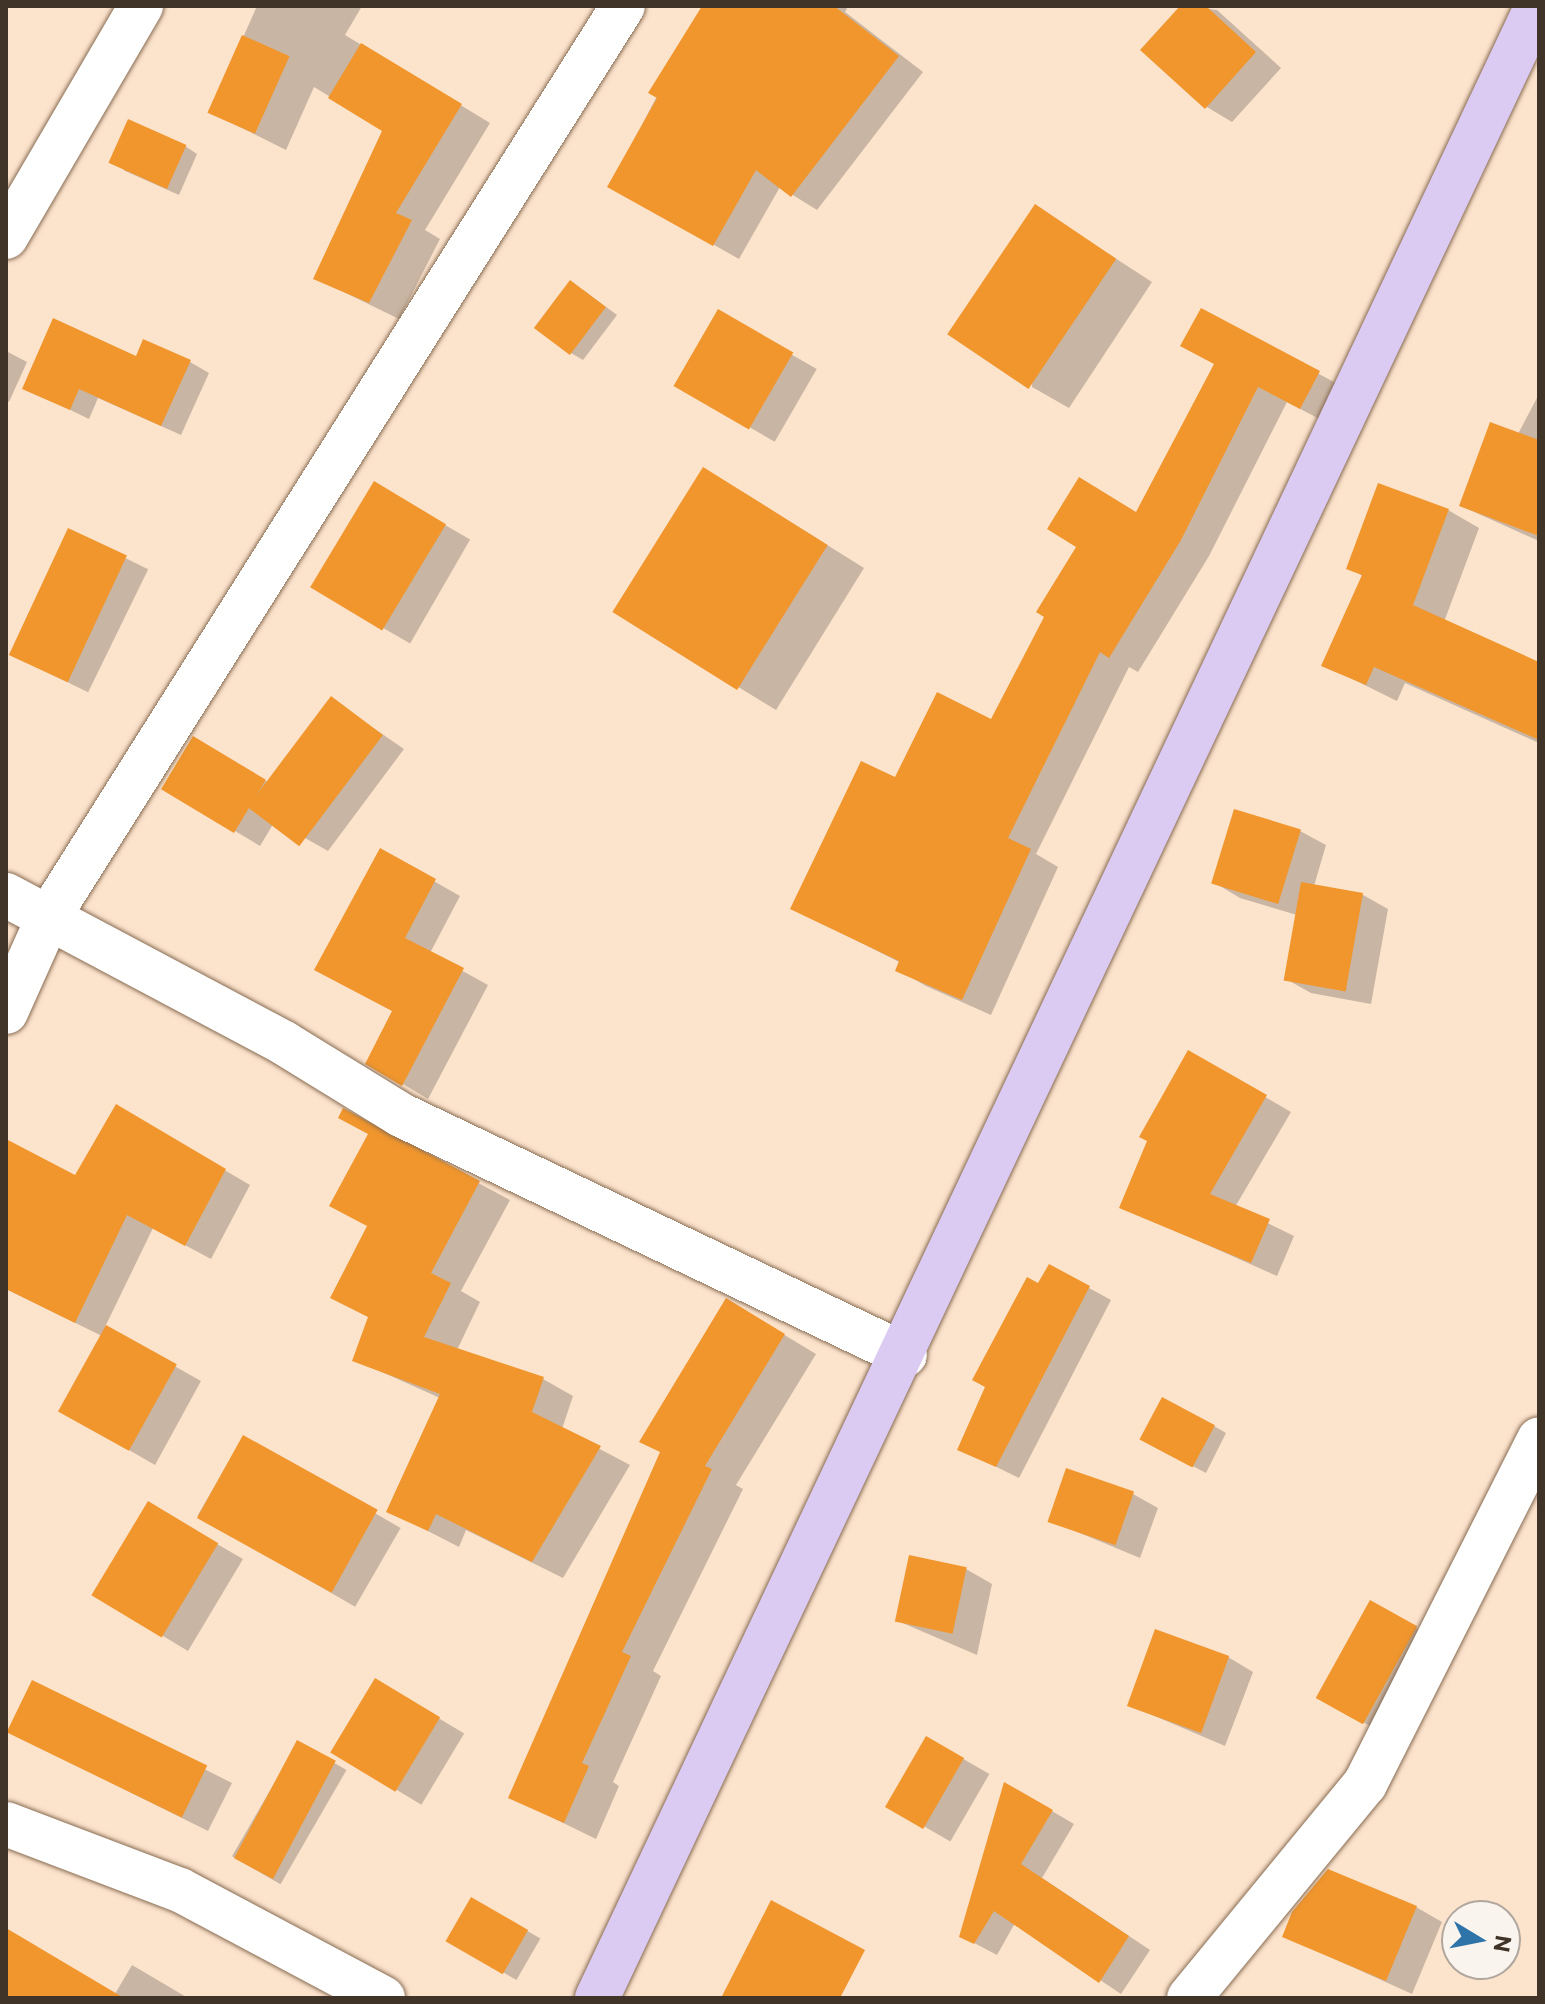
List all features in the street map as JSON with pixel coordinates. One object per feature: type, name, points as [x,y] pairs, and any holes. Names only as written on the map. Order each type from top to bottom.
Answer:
[{"type":"highway","points":[[597,1998],[905,1355],[1537,6]]},
{"type":"street","points":[[6,237],[141,6]]},
{"type":"street","points":[[6,1012],[48,918],[623,6]]},
{"type":"street","points":[[6,895],[284,1043],[401,1115],[905,1355]]},
{"type":"street","points":[[1189,1998],[1365,1784],[1539,1439]]},
{"type":"street","points":[[6,1824],[180,1890],[383,1998]]},
{"type":"building","points":[[702,6],[834,6],[899,56],[791,197],[756,170],[713,246],[607,187],[657,98],[648,93]]},
{"type":"building","points":[[1180,6],[1206,6],[1256,52],[1205,109],[1140,50]]},
{"type":"building","points":[[242,35],[290,56],[255,134],[207,113]]},
{"type":"building","points":[[361,43],[462,104],[396,213],[412,220],[369,303],[313,279],[382,131],[328,98]]},
{"type":"building","points":[[128,119],[186,145],[167,189],[108,163]]},
{"type":"building","points":[[1035,204],[1116,259],[1028,389],[947,334]]},
{"type":"building","points":[[570,280],[606,307],[570,355],[534,328]]},
{"type":"building","points":[[1201,308],[1320,371],[1300,409],[1258,387],[1181,540],[1109,658],[1100,652],[1008,838],[1031,849],[962,1000],[895,971],[899,961],[790,909],[861,761],[895,777],[937,692],[991,719],[1044,617],[1036,612],[1076,547],[1047,529],[1079,477],[1136,512],[1214,364],[1180,346]]},
{"type":"building","points":[[718,309],[793,352],[749,430],[674,386]]},
{"type":"building","points":[[53,318],[136,356],[143,339],[191,360],[161,426],[79,389],[70,410],[22,389]]},
{"type":"building","points":[[1490,422],[1539,440],[1539,536],[1459,506]]},
{"type":"building","points":[[703,467],[828,545],[737,690],[612,612]]},
{"type":"building","points":[[374,481],[446,524],[382,631],[310,587]]},
{"type":"building","points":[[1378,483],[1449,509],[1413,605],[1539,662],[1539,740],[1374,667],[1366,685],[1321,666],[1362,575],[1346,569]]},
{"type":"building","points":[[68,528],[127,555],[68,682],[9,655]]},
{"type":"building","points":[[331,696],[383,735],[299,846],[247,807]]},
{"type":"building","points":[[193,736],[266,780],[234,833],[161,789]]},
{"type":"building","points":[[1234,809],[1301,829],[1278,904],[1211,884]]},
{"type":"building","points":[[380,848],[436,879],[405,938],[464,968],[402,1086],[365,1064],[392,1011],[314,970]]},
{"type":"building","points":[[1301,882],[1363,893],[1346,991],[1284,980]]},
{"type":"building","points":[[1188,1050],[1267,1095],[1210,1194],[1270,1219],[1251,1263],[1119,1208],[1147,1141],[1139,1137]]},
{"type":"building","points":[[116,1104],[226,1169],[185,1246],[127,1215],[75,1323],[6,1289],[6,1139],[75,1175]]},
{"type":"building","points":[[343,1108],[480,1181],[431,1273],[451,1283],[424,1337],[544,1377],[532,1412],[601,1446],[532,1562],[436,1514],[428,1531],[386,1512],[440,1394],[352,1361],[368,1317],[330,1298],[367,1226],[329,1206],[368,1134],[338,1118]]},
{"type":"building","points":[[1049,1264],[1090,1286],[996,1467],[957,1450],[985,1387],[972,1380],[1027,1277],[1038,1283]]},
{"type":"building","points":[[726,1298],[785,1334],[705,1466],[712,1469],[622,1652],[631,1656],[582,1763],[589,1766],[564,1823],[508,1798],[660,1452],[639,1442]]},
{"type":"building","points":[[106,1325],[177,1364],[129,1451],[58,1412]]},
{"type":"building","points":[[1162,1397],[1215,1425],[1192,1468],[1139,1439]]},
{"type":"building","points":[[243,1435],[378,1510],[332,1593],[197,1518]]},
{"type":"building","points":[[1066,1468],[1134,1491],[1116,1545],[1047,1522]]},
{"type":"building","points":[[148,1501],[218,1543],[162,1638],[91,1595]]},
{"type":"building","points":[[909,1555],[967,1567],[953,1634],[895,1622]]},
{"type":"building","points":[[1370,1600],[1417,1626],[1363,1724],[1316,1698]]},
{"type":"building","points":[[1155,1629],[1229,1656],[1201,1733],[1127,1706]]},
{"type":"building","points":[[375,1678],[440,1717],[395,1792],[330,1753]]},
{"type":"building","points":[[32,1680],[207,1765],[182,1818],[7,1732]]},
{"type":"building","points":[[926,1736],[964,1758],[923,1829],[885,1807]]},
{"type":"building","points":[[297,1740],[336,1761],[273,1879],[234,1858]]},
{"type":"building","points":[[1004,1782],[1053,1810],[1021,1864],[1129,1936],[1099,1983],[994,1911],[974,1944],[959,1937]]},
{"type":"building","points":[[1328,1869],[1417,1906],[1386,1981],[1282,1937],[1292,1912]]},
{"type":"building","points":[[471,1897],[528,1930],[503,1974],[446,1941]]},
{"type":"building","points":[[771,1900],[865,1950],[840,1998],[721,1998]]},
{"type":"building","points":[[6,1928],[124,1998],[6,1998]]}]
